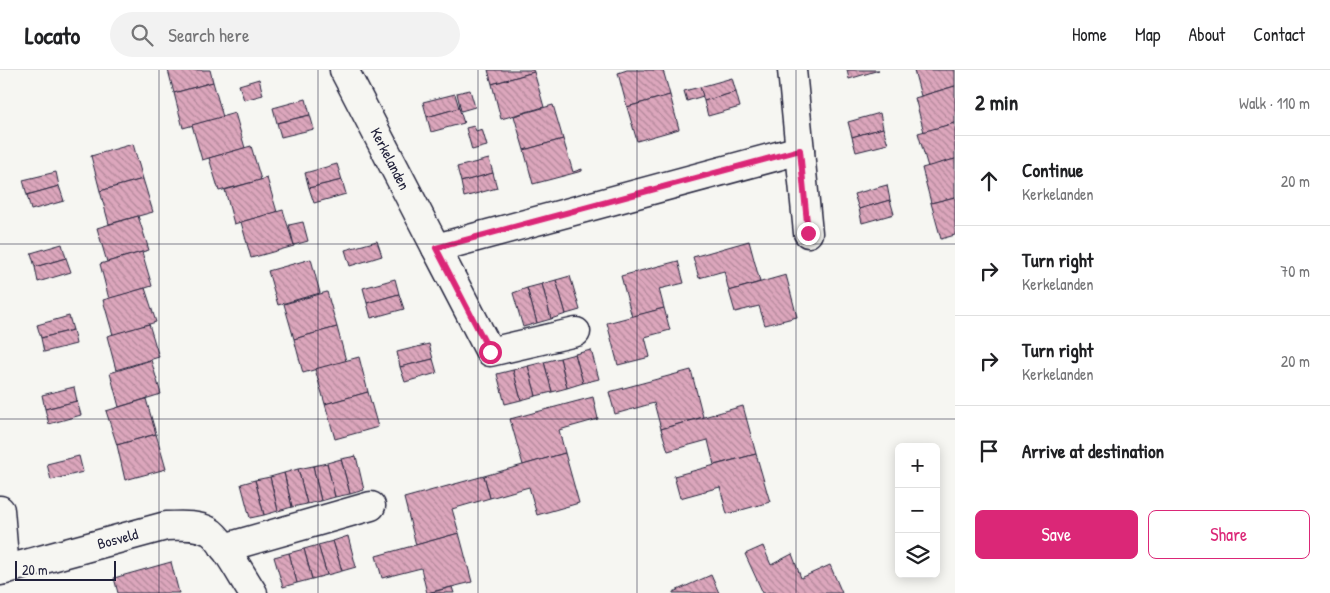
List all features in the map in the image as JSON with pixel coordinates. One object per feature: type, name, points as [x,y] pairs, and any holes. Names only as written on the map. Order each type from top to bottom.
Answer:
[{"type":"street","name":"Kerkelanden","points":[[344,70],[490,352],[576,332]]},
{"type":"street","points":[[792,70],[808,233]]},
{"type":"street","points":[[436,248],[800,150]]},
{"type":"street","points":[[224,548],[371,506]]},
{"type":"street","name":"Bosveld","points":[[0,510],[2,570],[166,526],[193,526],[211,532],[224,548],[252,593]]},
{"type":"building","points":[[168,70],[210,70],[213,82],[174,93]]},
{"type":"building","points":[[488,70],[533,70],[534,72],[492,84]]},
{"type":"building","points":[[627,70],[663,70],[670,95],[627,107],[618,73]]},
{"type":"building","points":[[847,70],[879,70],[849,79]]},
{"type":"building","points":[[914,70],[955,70],[955,86],[921,96]]},
{"type":"building","points":[[534,72],[544,107],[501,119],[492,84]]},
{"type":"building","points":[[732,78],[736,92],[704,101],[700,87]]},
{"type":"building","points":[[259,79],[263,95],[244,100],[239,85]]},
{"type":"building","points":[[213,82],[223,117],[183,128],[174,93]]},
{"type":"building","points":[[955,86],[955,123],[924,132],[915,98]]},
{"type":"building","points":[[700,87],[703,96],[687,101],[684,91]]},
{"type":"building","points":[[470,90],[475,107],[461,111],[457,93]]},
{"type":"building","points":[[736,92],[740,107],[708,116],[704,101]]},
{"type":"building","points":[[455,94],[459,108],[427,117],[423,102]]},
{"type":"building","points":[[670,95],[679,129],[637,141],[627,107]]},
{"type":"building","points":[[306,99],[310,115],[277,123],[273,108]]},
{"type":"building","points":[[553,105],[563,139],[524,150],[514,116]]},
{"type":"building","points":[[459,108],[464,123],[431,132],[427,117]]},
{"type":"building","points":[[235,113],[245,148],[202,160],[192,125]]},
{"type":"building","points":[[880,113],[883,128],[852,137],[848,122]]},
{"type":"building","points":[[310,115],[314,129],[281,137],[277,123]]},
{"type":"building","points":[[955,123],[955,159],[928,167],[918,133]]},
{"type":"building","points":[[474,126],[476,131],[482,129],[487,146],[472,150],[466,128]]},
{"type":"building","points":[[883,128],[888,144],[856,152],[852,137]]},
{"type":"building","points":[[563,139],[573,172],[582,169],[582,171],[533,184],[524,150]]},
{"type":"building","points":[[133,144],[143,179],[100,191],[91,156]]},
{"type":"building","points":[[251,146],[261,180],[219,191],[209,158]]},
{"type":"building","points":[[489,159],[493,173],[461,182],[457,167]]},
{"type":"building","points":[[955,159],[955,197],[931,203],[922,168]]},
{"type":"building","points":[[337,164],[342,180],[309,188],[305,173]]},
{"type":"building","points":[[56,172],[59,186],[27,195],[23,180]]},
{"type":"building","points":[[493,173],[497,188],[464,197],[461,182]]},
{"type":"building","points":[[267,178],[277,212],[234,224],[225,190]]},
{"type":"building","points":[[143,179],[153,212],[109,224],[100,191]]},
{"type":"building","points":[[342,180],[346,194],[314,203],[309,188]]},
{"type":"building","points":[[887,185],[890,200],[859,209],[854,194]]},
{"type":"building","points":[[59,186],[64,201],[31,210],[27,195]]},
{"type":"building","points":[[955,197],[955,235],[941,239],[931,203]]},
{"type":"building","points":[[890,200],[894,214],[862,223],[859,209]]},
{"type":"building","points":[[283,210],[294,246],[251,258],[241,222]]},
{"type":"building","points":[[138,216],[149,250],[107,262],[97,228]]},
{"type":"building","points":[[303,222],[308,241],[294,245],[289,225]]},
{"type":"building","points":[[377,241],[382,256],[350,266],[345,250]]},
{"type":"building","points":[[749,241],[760,282],[729,291],[724,271],[699,278],[693,257]]},
{"type":"building","points":[[62,244],[66,258],[35,267],[31,253]]},
{"type":"building","points":[[142,252],[152,286],[109,299],[100,264]]},
{"type":"building","points":[[66,258],[71,272],[38,282],[35,267]]},
{"type":"building","points":[[311,259],[320,293],[278,305],[268,271]]},
{"type":"building","points":[[678,261],[684,283],[659,289],[664,308],[632,317],[621,276]]},
{"type":"building","points":[[786,275],[797,317],[765,325],[759,306],[735,312],[729,291]]},
{"type":"building","points":[[570,276],[580,310],[566,314],[556,280]]},
{"type":"building","points":[[395,279],[399,294],[367,303],[363,288]]},
{"type":"building","points":[[556,280],[566,314],[551,319],[542,284]]},
{"type":"building","points":[[542,284],[551,319],[537,323],[527,288]]},
{"type":"building","points":[[145,288],[156,322],[113,335],[103,300]]},
{"type":"building","points":[[527,288],[537,323],[523,327],[513,293]]},
{"type":"building","points":[[327,292],[337,327],[294,339],[284,304]]},
{"type":"building","points":[[399,294],[404,309],[371,318],[367,303]]},
{"type":"building","points":[[664,308],[670,330],[645,337],[650,357],[618,365],[607,323]]},
{"type":"building","points":[[69,316],[73,330],[41,338],[37,325]]},
{"type":"building","points":[[149,324],[159,357],[116,370],[107,336]]},
{"type":"building","points":[[337,327],[346,361],[303,373],[294,339]]},
{"type":"building","points":[[73,330],[76,344],[44,352],[41,338]]},
{"type":"building","points":[[429,344],[433,359],[400,367],[397,352]]},
{"type":"building","points":[[591,350],[599,379],[583,383],[575,354]]},
{"type":"building","points":[[575,354],[583,383],[567,388],[560,358]]},
{"type":"building","points":[[359,357],[368,392],[325,404],[315,369]]},
{"type":"building","points":[[560,358],[567,388],[552,392],[544,362]]},
{"type":"building","points":[[433,359],[437,373],[405,382],[400,367]]},
{"type":"building","points":[[151,360],[161,394],[119,407],[110,373]]},
{"type":"building","points":[[544,362],[552,392],[536,396],[528,366]]},
{"type":"building","points":[[528,366],[536,396],[521,400],[513,370]]},
{"type":"building","points":[[513,370],[521,400],[505,404],[497,374]]},
{"type":"building","points":[[691,370],[703,417],[661,429],[654,403],[615,414],[609,392]]},
{"type":"building","points":[[74,387],[77,401],[45,409],[42,395]]},
{"type":"building","points":[[368,392],[378,427],[335,439],[325,404]]},
{"type":"building","points":[[593,397],[598,419],[559,430],[565,453],[523,465],[510,419]]},
{"type":"building","points":[[146,399],[156,434],[117,445],[106,411]]},
{"type":"building","points":[[77,401],[81,415],[49,424],[45,409]]},
{"type":"building","points":[[743,406],[756,454],[714,465],[708,440],[668,451],[661,429]]},
{"type":"building","points":[[156,434],[166,469],[125,480],[117,445]]},
{"type":"building","points":[[565,453],[579,503],[537,515],[529,487],[490,498],[484,476]]},
{"type":"building","points":[[756,454],[770,502],[727,514],[720,487],[680,498],[674,476]]},
{"type":"building","points":[[79,456],[83,472],[51,480],[47,464]]},
{"type":"building","points":[[356,456],[364,490],[350,494],[341,459]]},
{"type":"building","points":[[341,459],[350,494],[335,497],[327,463]]},
{"type":"building","points":[[327,463],[335,497],[321,501],[313,466]]},
{"type":"building","points":[[313,466],[321,501],[307,504],[298,469]]},
{"type":"building","points":[[298,469],[307,504],[292,507],[284,473]]},
{"type":"building","points":[[284,473],[292,507],[278,511],[270,477]]},
{"type":"building","points":[[484,476],[490,498],[452,509],[459,533],[416,545],[404,498]]},
{"type":"building","points":[[270,477],[278,511],[264,515],[255,480]]},
{"type":"building","points":[[255,480],[264,515],[250,518],[241,484]]},
{"type":"building","points":[[459,533],[472,582],[427,593],[421,568],[382,578],[376,556]]},
{"type":"building","points":[[348,536],[356,567],[342,571],[333,541]]},
{"type":"building","points":[[333,541],[342,571],[327,575],[318,545]]},
{"type":"building","points":[[318,545],[327,575],[312,579],[304,549]]},
{"type":"building","points":[[763,546],[771,565],[792,554],[801,578],[830,565],[842,593],[763,593],[745,554]]},
{"type":"building","points":[[304,549],[312,579],[297,583],[289,553]]},
{"type":"building","points":[[289,553],[297,583],[283,587],[274,557]]},
{"type":"building","points":[[171,562],[179,593],[118,593],[114,578]]},
{"type":"building","points":[[711,575],[719,593],[673,593],[673,592]]},
{"type":"building","points":[[452,587],[454,593],[429,593]]},
{"type":"route","points":[[490,352],[436,248],[800,150],[808,233]]}]
